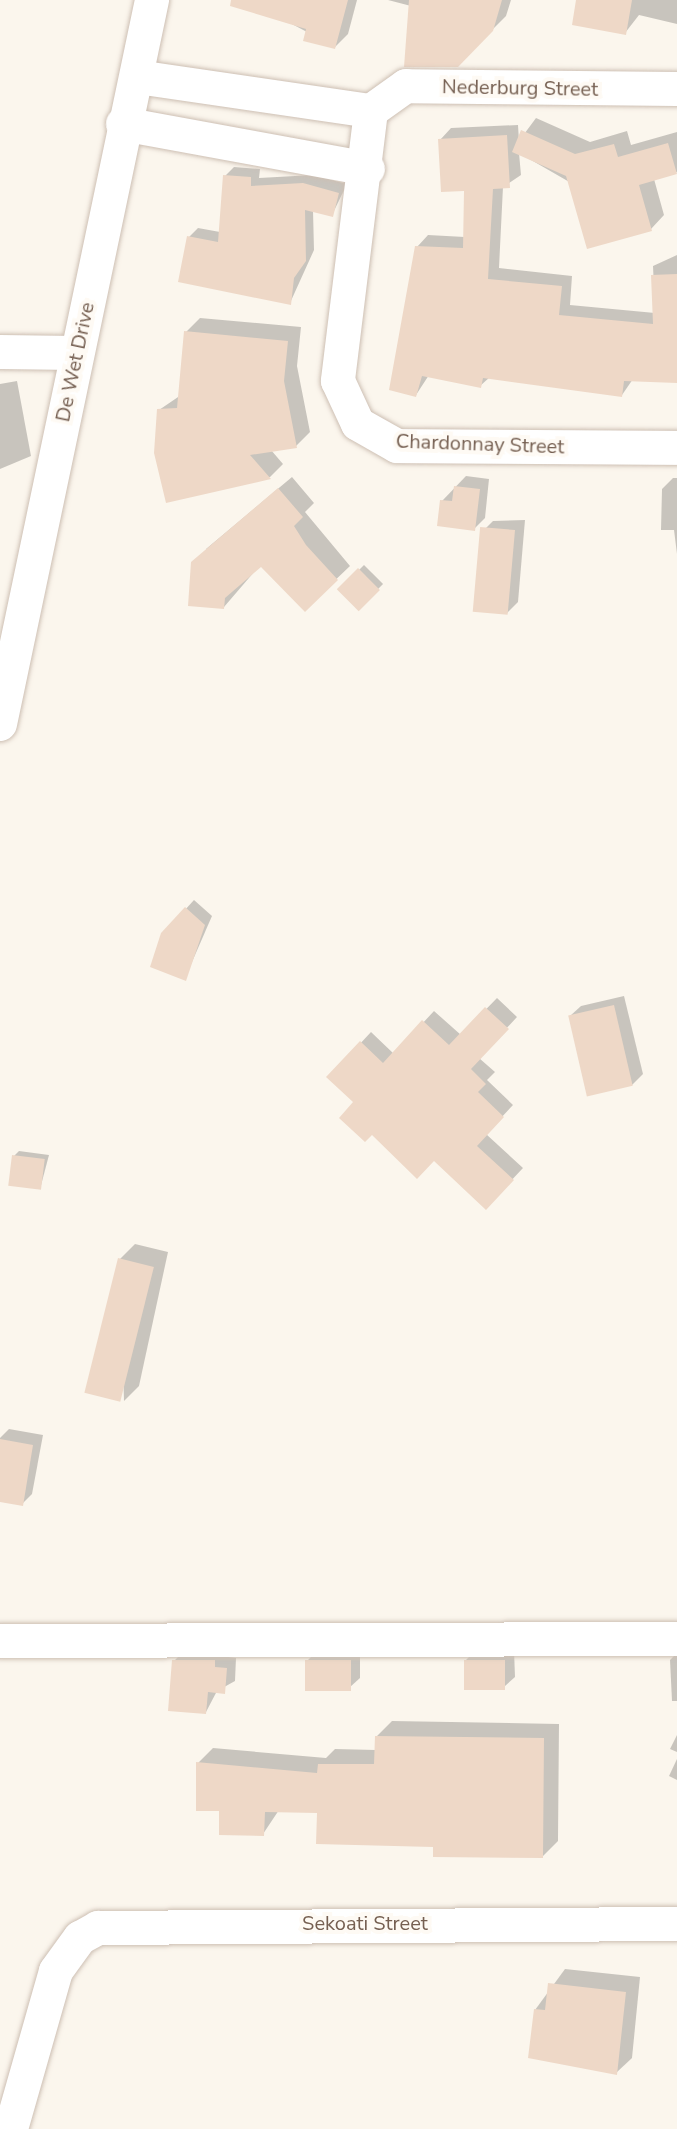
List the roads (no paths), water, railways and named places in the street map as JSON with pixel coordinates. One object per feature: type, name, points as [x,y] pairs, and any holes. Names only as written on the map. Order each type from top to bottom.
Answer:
[{"type":"street","name":"De Wet Drive","points":[[0,724],[123,124],[137,77],[152,0]]},
{"type":"street","points":[[123,124],[368,169],[371,111],[137,77]]},
{"type":"street","name":"Nederburg Street","points":[[371,111],[406,86],[677,89]]},
{"type":"street","name":"Chardonnay Street","points":[[368,169],[338,381],[358,424],[397,446],[677,448]]},
{"type":"street","points":[[0,352],[76,353]]},
{"type":"street","points":[[0,1641],[677,1639]]},
{"type":"street","name":"Sekoati Street","points":[[11,2129],[63,1956],[98,1928],[160,1923],[677,1924]]}]
